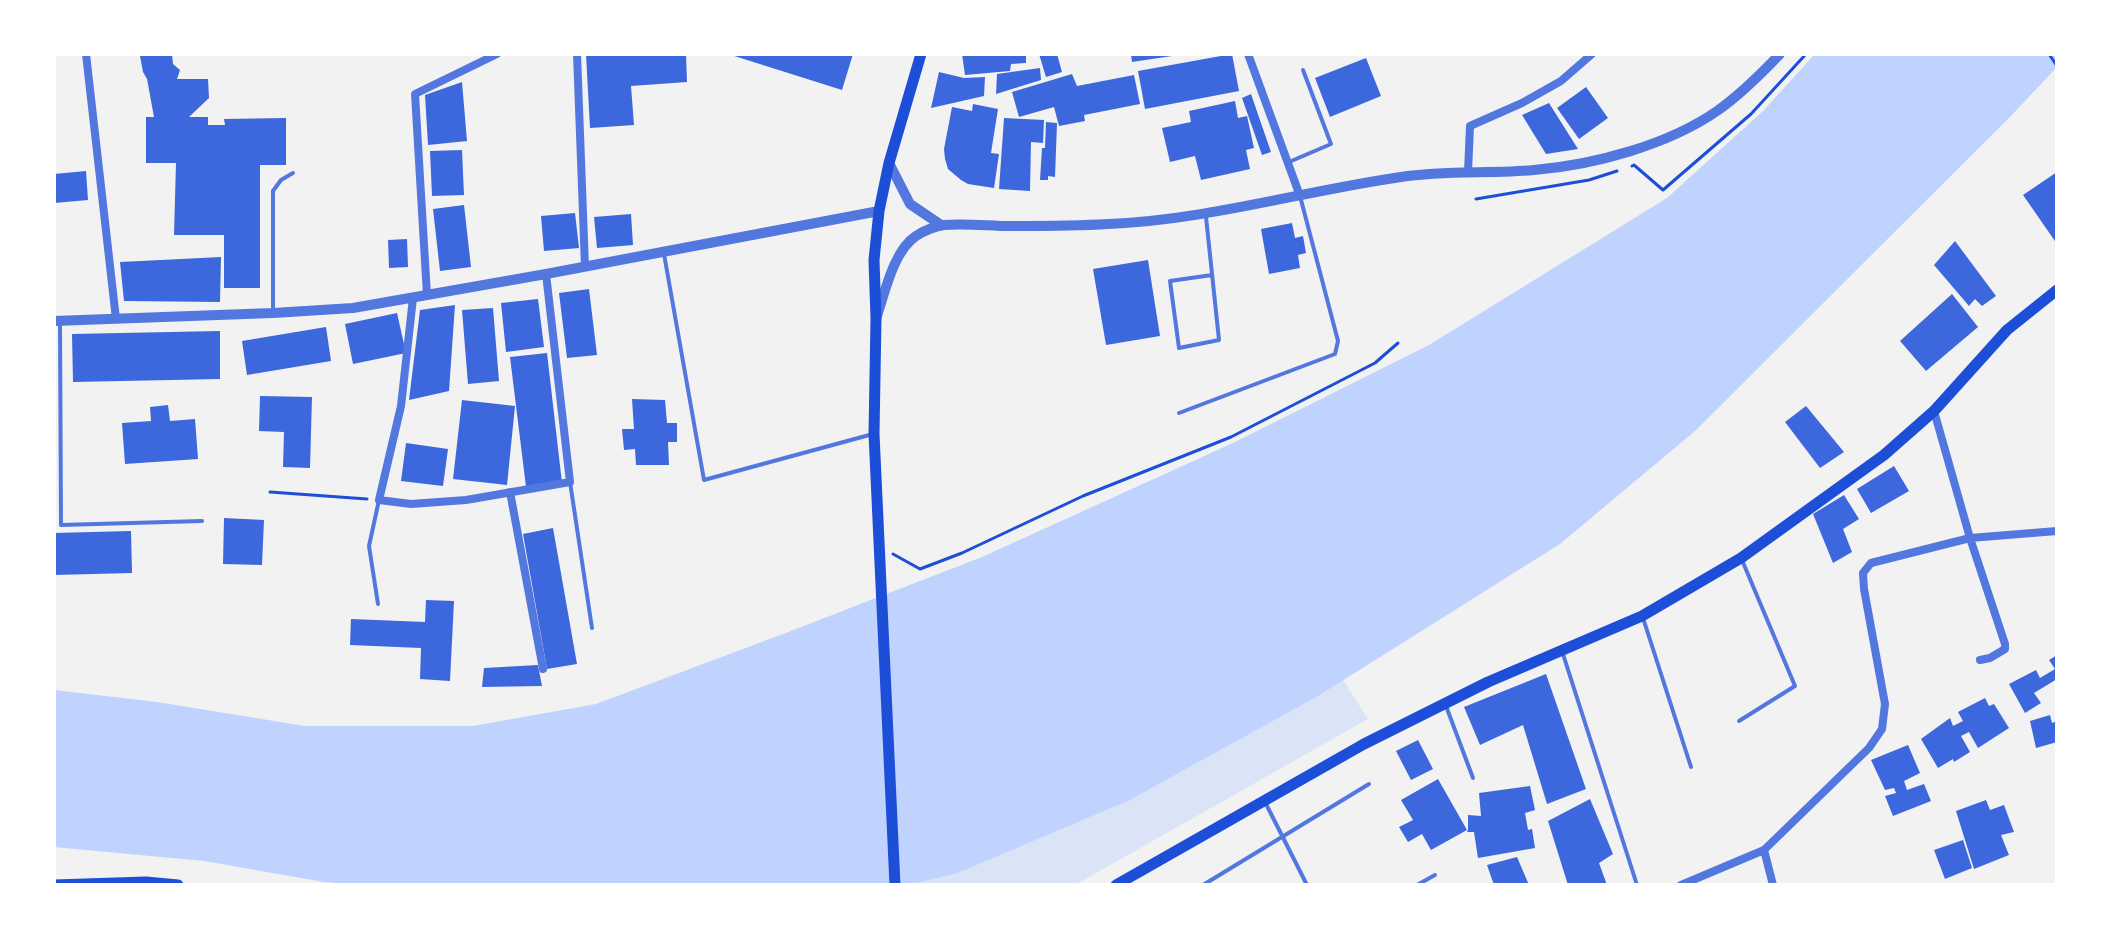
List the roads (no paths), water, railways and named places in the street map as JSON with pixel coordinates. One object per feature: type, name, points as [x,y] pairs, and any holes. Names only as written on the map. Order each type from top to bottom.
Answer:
[{"type":"main road","points":[[895,885],[874,434],[874,260],[879,211],[889,163],[921,54]]},
{"type":"main road","points":[[1116,885],[1364,744],[1488,682],[1642,616],[1741,558],[1884,455],[1934,411],[2007,330],[2057,290]]},
{"type":"main road","points":[[54,885],[146,882],[178,885]]},
{"type":"street","points":[[86,54],[116,319]]},
{"type":"street","points":[[427,295],[415,94],[497,54]]},
{"type":"street","points":[[577,54],[585,267]]},
{"type":"street","points":[[1248,54],[1300,196]]},
{"type":"street","points":[[1468,172],[1470,126],[1522,103],[1561,81],[1592,54]]},
{"type":"street","points":[[876,318],[899,256],[907,244],[941,225],[1117,224],[1205,214],[1438,172],[1533,170],[1566,166],[1634,149],[1677,133],[1717,111],[1762,74],[1780,54]]},
{"type":"street","points":[[889,163],[910,204],[941,225]]},
{"type":"street","points":[[57,320],[353,308],[879,211]]},
{"type":"street","points":[[413,298],[401,406],[379,500],[411,504],[466,500],[570,482],[546,274]]},
{"type":"street","points":[[1934,411],[1970,538],[2005,644],[2005,649],[2000,653],[1980,660]]},
{"type":"street","points":[[510,492],[543,669]]},
{"type":"street","points":[[1681,885],[1764,850],[1869,748],[1882,729],[1885,704],[1864,589],[1863,573],[1871,563],[1970,538],[2057,531]]},
{"type":"street","points":[[1764,850],[1773,885]]},
{"type":"lane","points":[[1289,162],[1331,144],[1303,70]]},
{"type":"lane","points":[[273,313],[273,191],[281,180],[293,173]]},
{"type":"lane","points":[[1179,413],[1335,354],[1338,341],[1300,196]]},
{"type":"lane","points":[[1205,214],[1212,275],[1219,340],[1179,348],[1170,281],[1212,275]]},
{"type":"lane","points":[[664,252],[704,480],[874,434]]},
{"type":"lane","points":[[57,320],[61,525],[202,521]]},
{"type":"lane","points":[[570,482],[592,628]]},
{"type":"lane","points":[[378,604],[369,546],[379,500]]},
{"type":"lane","points":[[1739,721],[1795,686],[1741,558]]},
{"type":"lane","points":[[1642,616],[1691,767]]},
{"type":"lane","points":[[1562,651],[1637,885]]},
{"type":"lane","points":[[1445,704],[1473,778]]},
{"type":"lane","points":[[1203,885],[1369,784]]},
{"type":"lane","points":[[1265,802],[1307,885]]},
{"type":"lane","points":[[1417,885],[1435,875]]},
{"type":"water","points":[[1815,54],[2057,54],[2057,67],[1695,431],[1560,544],[1318,696],[1128,801],[958,873],[908,885],[358,885],[204,861],[54,847],[54,690],[157,702],[305,726],[473,726],[596,704],[982,557],[1233,443],[1429,345],[1667,198],[1763,111]]}]
